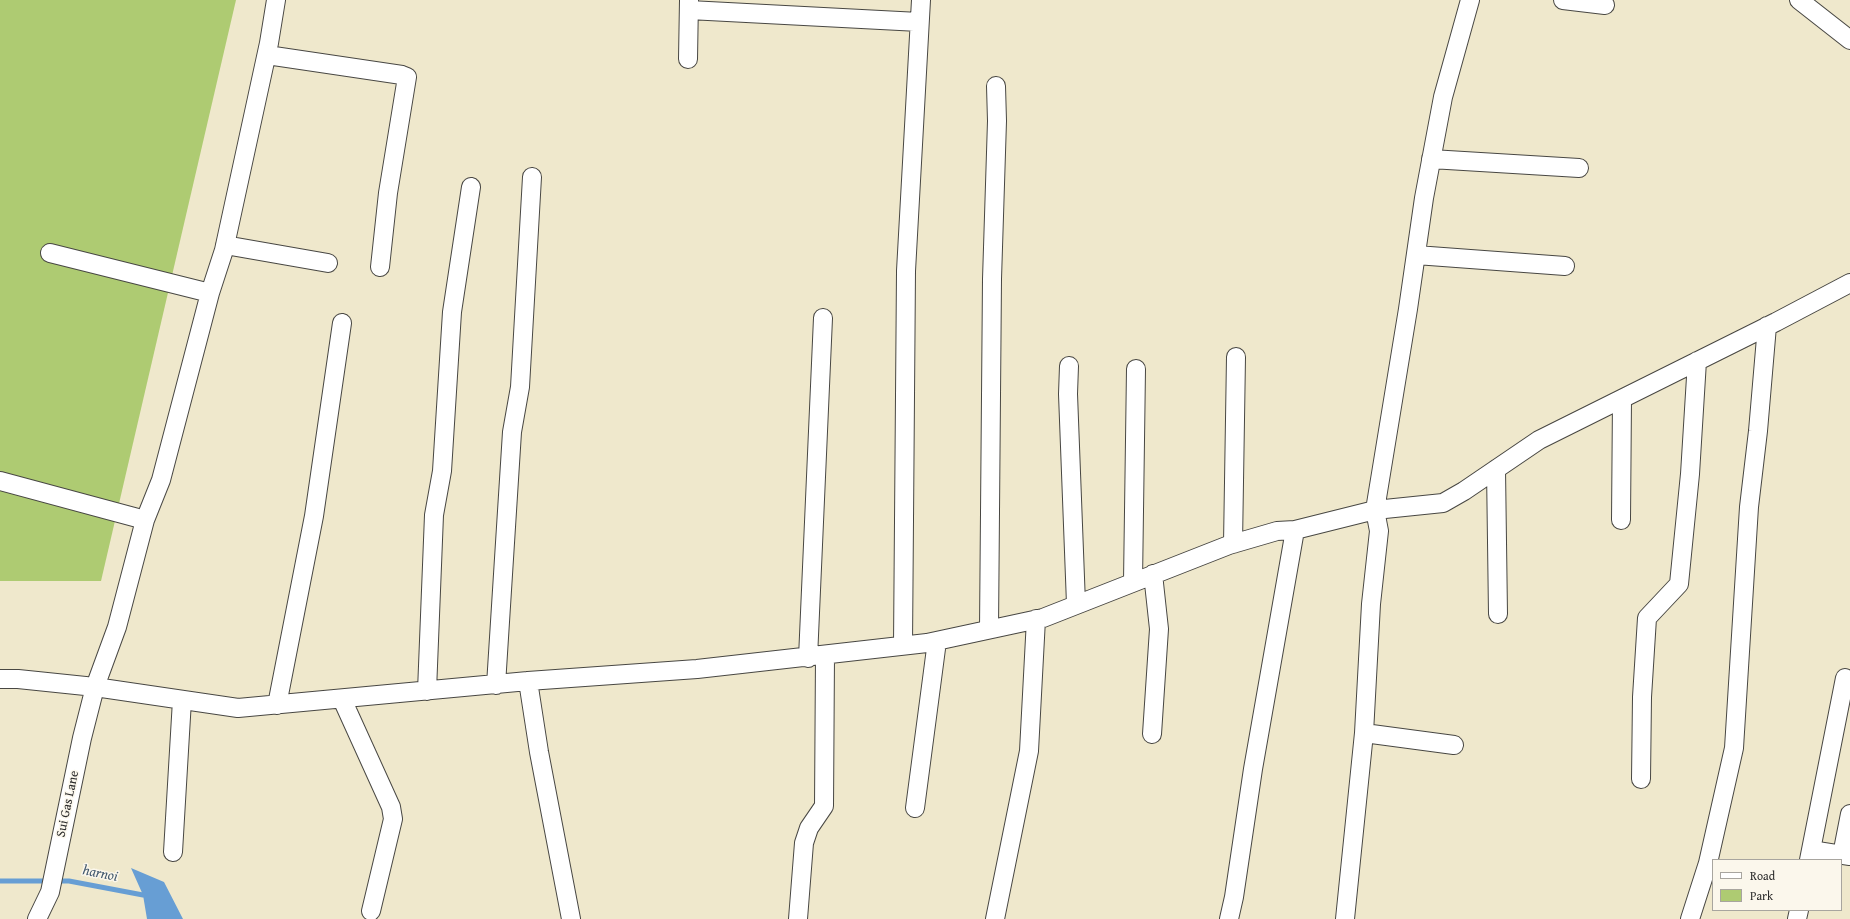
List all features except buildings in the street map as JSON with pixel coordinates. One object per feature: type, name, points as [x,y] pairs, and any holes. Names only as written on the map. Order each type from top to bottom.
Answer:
[{"type":"street","name":"Sui Gas Lane","points":[[37,919],[50,892],[82,738],[96,687],[117,628],[145,520],[161,480],[210,293],[225,245],[267,55],[276,0]]},
{"type":"street","points":[[903,645],[906,271],[921,0]]},
{"type":"street","points":[[1345,919],[1364,733],[1371,604],[1379,531],[1375,510],[1431,159],[1443,97],[1470,0]]},
{"type":"street","points":[[1563,0],[1605,5]]},
{"type":"street","points":[[1799,0],[1850,40]]},
{"type":"street","points":[[688,59],[689,5],[920,22]]},
{"type":"street","points":[[267,55],[402,75],[406,77],[388,193],[380,267]]},
{"type":"street","points":[[989,629],[992,279],[996,86]]},
{"type":"street","points":[[1431,159],[1579,168]]},
{"type":"street","points":[[496,685],[512,432],[520,387],[532,177]]},
{"type":"street","points":[[427,691],[434,515],[442,471],[452,312],[471,187]]},
{"type":"street","points":[[225,245],[328,263]]},
{"type":"street","points":[[50,253],[210,293]]},
{"type":"street","points":[[1416,255],[1565,266]]},
{"type":"street","points":[[0,679],[18,679],[96,687],[238,708],[528,681],[697,669],[816,657],[937,641],[1036,619],[1233,544],[1277,531],[1295,530],[1375,510],[1443,503],[1540,440],[1850,283]]},
{"type":"street","points":[[798,919],[804,843],[809,828],[824,806],[816,657],[822,318]]},
{"type":"street","points":[[277,705],[314,516],[342,323]]},
{"type":"street","points":[[1690,919],[1708,863],[1734,748],[1749,507],[1758,431],[1767,326]]},
{"type":"street","points":[[1233,544],[1236,357]]},
{"type":"street","points":[[1641,779],[1642,698],[1647,618],[1679,584],[1690,474],[1697,361]]},
{"type":"street","points":[[1069,366],[1068,394],[1076,604]]},
{"type":"street","points":[[1133,582],[1136,370]]},
{"type":"street","points":[[1621,520],[1622,399]]},
{"type":"street","points":[[1496,470],[1498,614]]},
{"type":"street","points":[[0,481],[145,520]]},
{"type":"street","points":[[1229,919],[1234,897],[1254,761],[1295,530]]},
{"type":"street","points":[[1152,734],[1159,629],[1153,574]]},
{"type":"street","points":[[995,919],[1029,751],[1036,619]]},
{"type":"street","points":[[916,808],[937,641]]},
{"type":"street","points":[[1845,678],[1810,855],[1846,856],[1850,814]]},
{"type":"street","points":[[528,681],[539,752],[571,919]]},
{"type":"street","points":[[342,699],[391,807],[393,819],[371,911]]},
{"type":"street","points":[[173,852],[182,700]]},
{"type":"street","points":[[1364,733],[1454,745]]},
{"type":"green space","points":[[0,0],[236,0],[101,581],[0,581]]},
{"type":"water","points":[[131,868],[164,882],[183,919],[147,919],[143,895]]},
{"type":"waterway","name":"harnoi","points":[[0,881],[69,881],[143,895],[148,891]]}]
